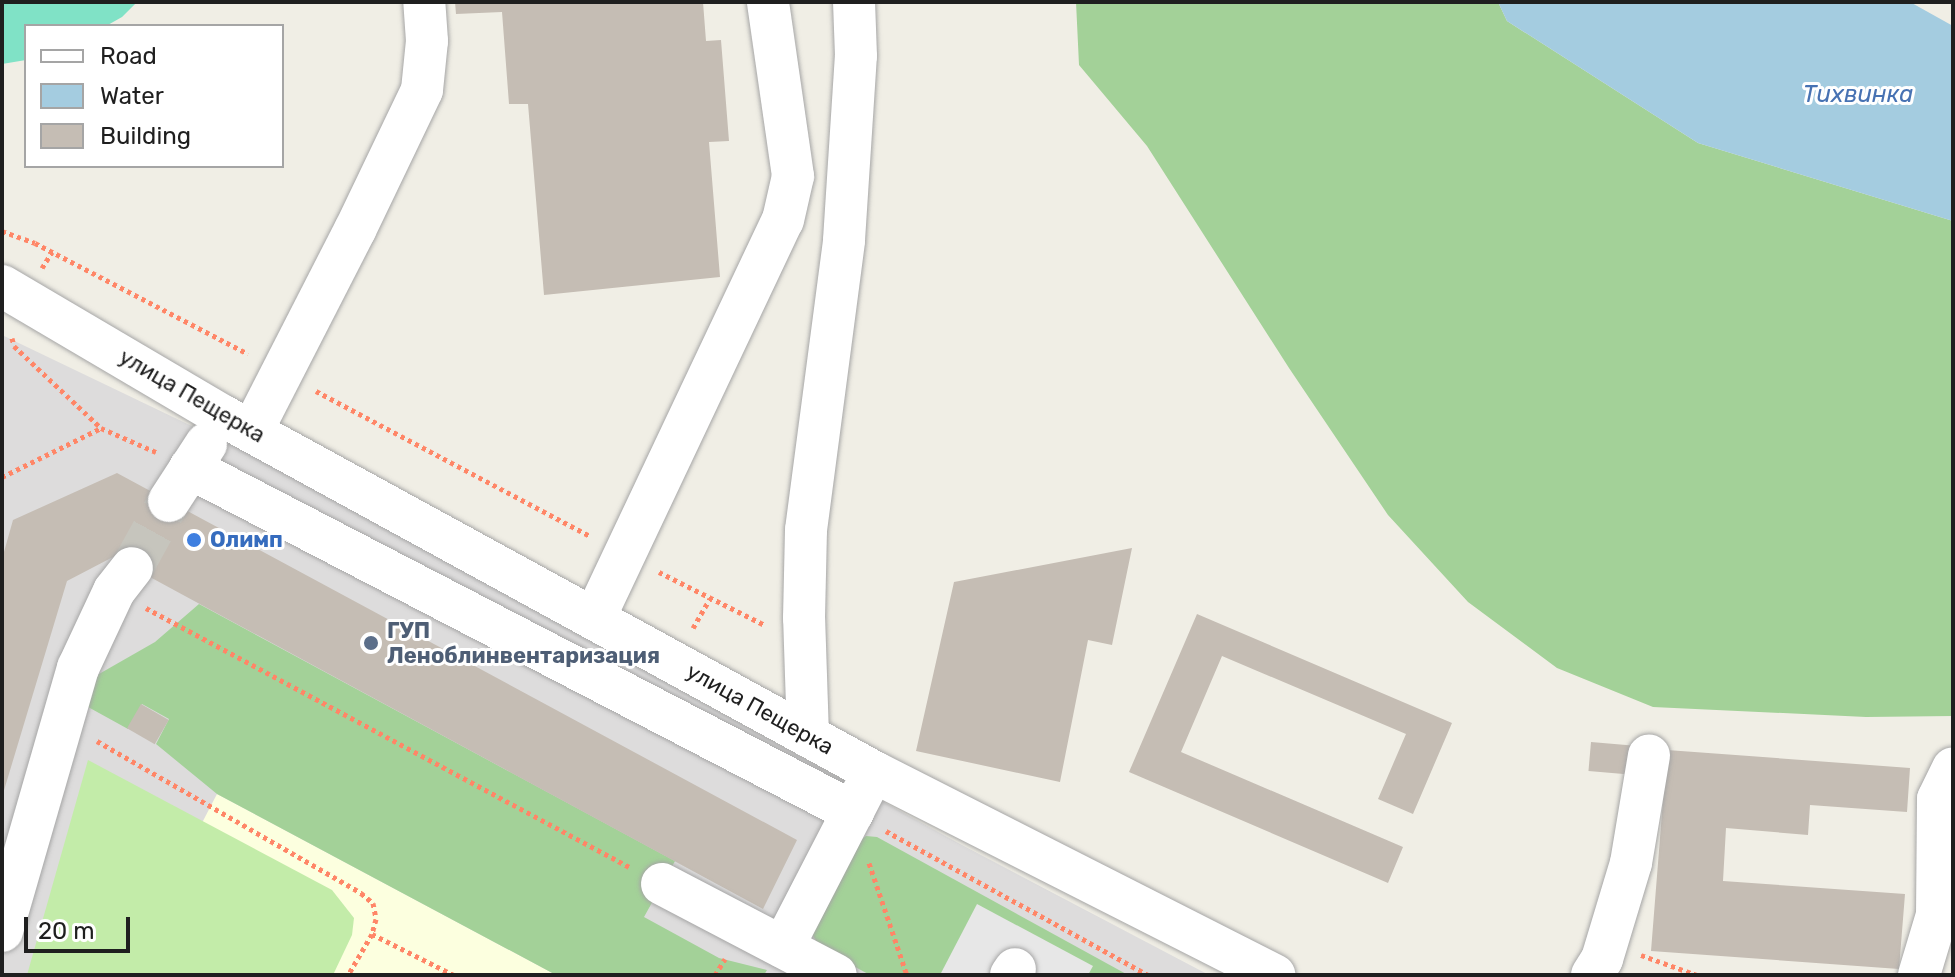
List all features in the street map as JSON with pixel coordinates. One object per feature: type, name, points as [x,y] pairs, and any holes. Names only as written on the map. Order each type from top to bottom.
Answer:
[{"type":"street","points":[[424,2],[427,41],[422,90],[283,372],[180,484],[853,812]]},
{"type":"street","points":[[595,617],[783,220],[793,176],[768,2]]},
{"type":"street","points":[[808,736],[806,530],[844,240],[856,56],[854,2]]},
{"type":"street","name":"улица Пещерка","points":[[2,286],[238,424],[874,772],[1275,975]]},
{"type":"street","points":[[2,931],[78,668],[123,579]]},
{"type":"street","points":[[1600,959],[1631,863],[1649,755]]},
{"type":"street","points":[[1919,975],[1937,915],[1938,799],[1953,768]]},
{"type":"street","points":[[783,947],[874,772]]},
{"type":"street","points":[[662,884],[836,975]]},
{"type":"path","points":[[2,231],[35,243],[625,555],[805,645]]},
{"type":"path","points":[[2,477],[101,428],[180,484]]},
{"type":"path","points":[[123,579],[662,884]]},
{"type":"path","points":[[62,721],[361,893],[373,903],[376,919],[372,934],[348,975]]},
{"type":"path","points":[[853,812],[907,975]]},
{"type":"path","points":[[853,812],[1148,975]]},
{"type":"path","points":[[372,934],[454,975]]},
{"type":"path","points":[[1600,959],[1697,975]]},
{"type":"shaded area","points":[[2,335],[248,453],[962,845],[1209,975],[2,975]]},
{"type":"shaded area","points":[[217,794],[556,975],[123,975]]},
{"type":"shaded area","points":[[977,904],[1093,966],[1088,975],[940,975]]},
{"type":"green space","points":[[2,2],[137,2],[110,24],[24,24],[24,60],[2,64]]},
{"type":"green space","points":[[1076,2],[1498,2],[1507,21],[1698,143],[1953,221],[1953,716],[1866,717],[1653,707],[1557,668],[1468,602],[1388,515],[1289,368],[1147,146],[1079,65]]},
{"type":"green space","points":[[199,604],[675,861],[644,917],[719,958],[767,970],[764,975],[556,975],[217,794],[156,744],[169,719],[142,704],[128,729],[79,702],[99,674],[155,642]]},
{"type":"green space","points":[[88,760],[332,890],[354,918],[352,935],[333,975],[27,975]]},
{"type":"green space","points":[[866,836],[877,837],[1128,975],[870,975],[820,948],[812,934],[858,842]]},
{"type":"water","name":"Тихвинка","points":[[1498,2],[1910,2],[1953,26],[1953,221],[1698,143],[1507,21]]},
{"type":"building","points":[[455,2],[703,2],[706,41],[721,40],[729,141],[709,142],[720,277],[544,295],[528,104],[509,104],[502,12],[456,14]]},
{"type":"building","points":[[117,473],[797,840],[763,909],[113,557],[67,581],[2,797],[2,559],[13,520]]},
{"type":"building","points":[[1132,548],[1112,645],[1088,640],[1060,782],[916,751],[954,582]]},
{"type":"building","points":[[1197,614],[1452,723],[1413,814],[1378,799],[1406,734],[1222,656],[1181,752],[1403,847],[1388,883],[1129,772]]},
{"type":"building","points":[[141,704],[169,720],[155,744],[127,728]]},
{"type":"building","points":[[1591,742],[1638,746],[1635,775],[1588,771]]},
{"type":"building","points":[[1667,750],[1910,768],[1907,812],[1810,805],[1808,835],[1726,828],[1723,881],[1905,894],[1899,969],[1651,951]]},
{"type":"tunnel","points":[[132,568],[169,501]]},
{"type":"place","name":"Олимп","points":[[194,540]]},
{"type":"place","name":"ГУП Леноблинвентаризация","points":[[371,643]]}]
